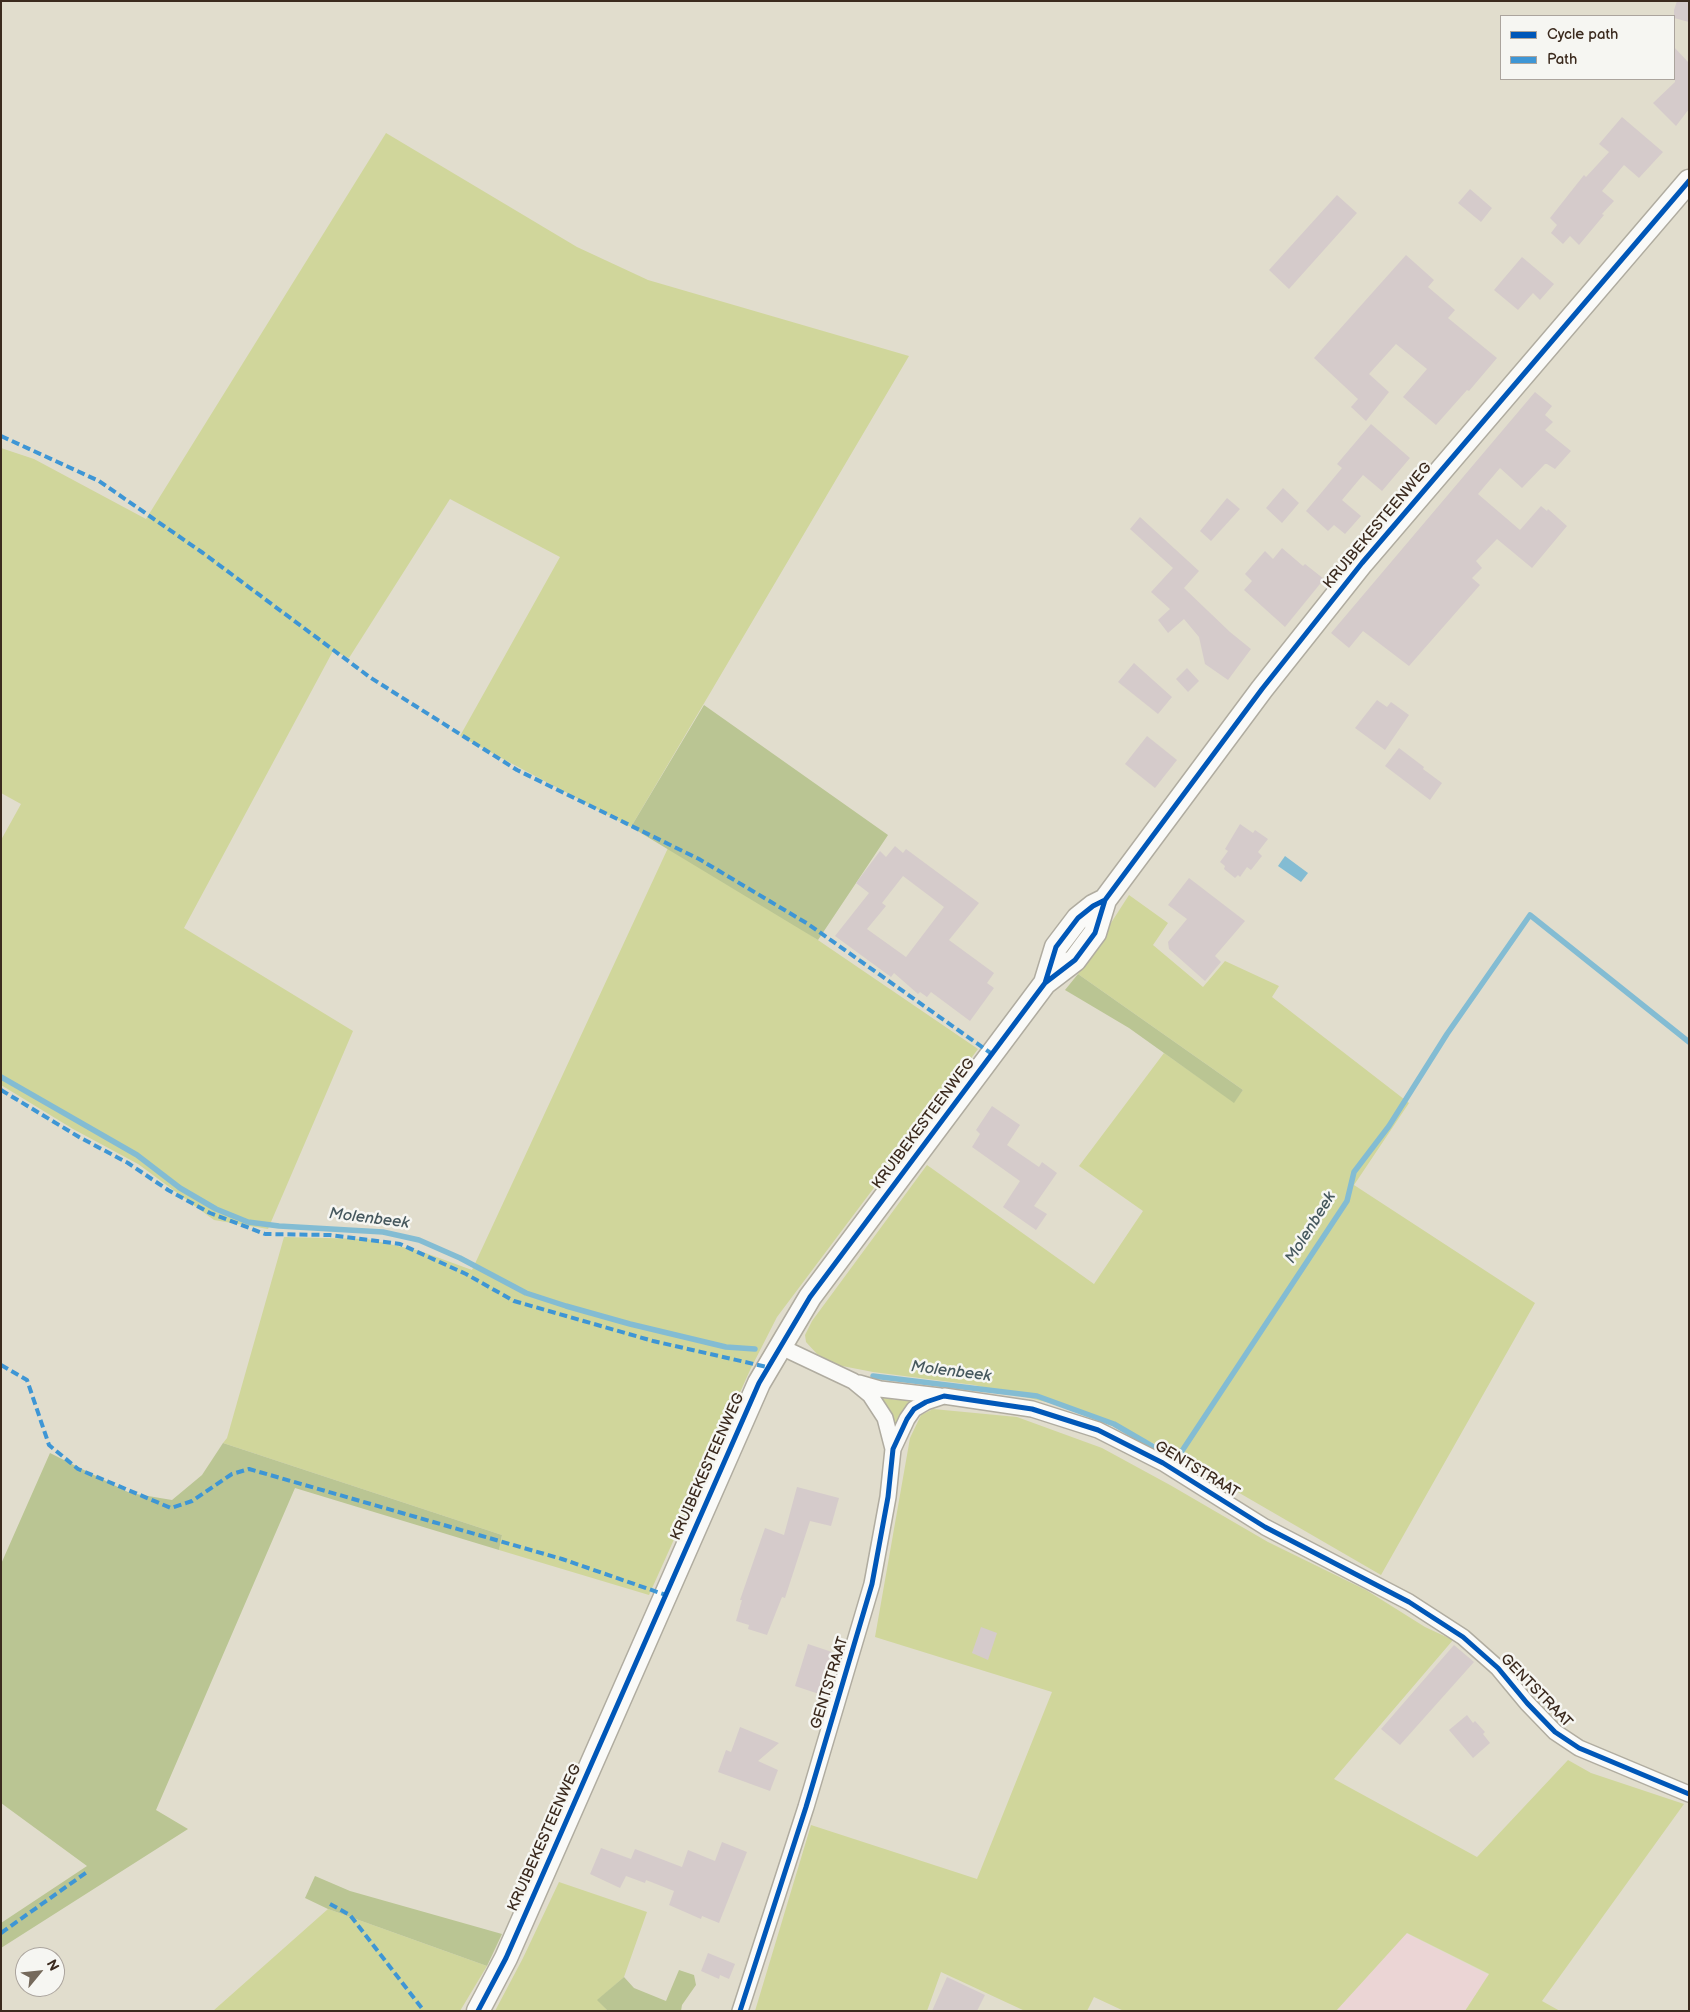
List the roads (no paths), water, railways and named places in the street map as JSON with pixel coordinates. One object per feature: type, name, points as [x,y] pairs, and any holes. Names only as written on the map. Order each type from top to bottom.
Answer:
[{"type":"street","name":"KRUIBEKESTEENWEG","points":[[478,2011],[506,1958],[759,1383],[779,1346],[810,1297],[1045,983],[1056,947],[1078,918],[1104,900],[1262,689],[1362,563],[1689,180]]},
{"type":"street","name":"GENTSTRAAT","points":[[779,1346],[853,1381],[880,1389],[1032,1409],[1098,1430],[1163,1463],[1265,1527],[1409,1602],[1463,1637],[1498,1668],[1527,1703],[1556,1732],[1579,1748],[1689,1794]]},
{"type":"street","name":"GENTSTRAAT","points":[[853,1381],[870,1395],[885,1418],[893,1449]]},
{"type":"street","name":"GENTSTRAAT","points":[[740,2011],[806,1807],[872,1584],[888,1497],[893,1449],[907,1419],[914,1409],[926,1402],[944,1396]]},
{"type":"water","points":[[1285,856],[1308,873],[1301,882],[1278,866]]},
{"type":"waterway","name":"Molenbeek","points":[[873,1376],[1037,1396],[1114,1424],[1176,1460],[1347,1201],[1354,1172],[1389,1126],[1447,1034],[1530,915],[1689,1042]]},
{"type":"waterway","name":"Molenbeek","points":[[1,1077],[137,1155],[180,1188],[216,1209],[248,1222],[279,1226],[383,1232],[419,1240],[460,1258],[526,1293],[566,1306],[630,1324],[726,1347],[755,1349]]}]
